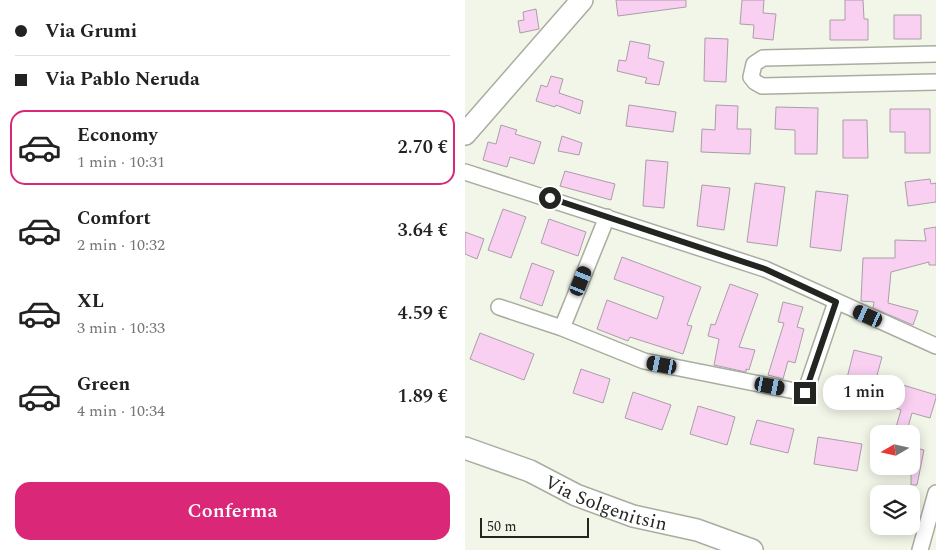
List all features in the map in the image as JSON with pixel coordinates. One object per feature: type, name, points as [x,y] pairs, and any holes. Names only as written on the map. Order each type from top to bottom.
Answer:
[{"type":"street","points":[[465,134],[582,0]]},
{"type":"street","points":[[936,54],[763,58],[754,64],[751,77],[762,86],[936,82]]},
{"type":"street","points":[[465,172],[765,269],[936,346]]},
{"type":"street","points":[[563,328],[607,217]]},
{"type":"street","points":[[499,307],[563,328],[645,362],[805,393],[836,302]]},
{"type":"street","name":"Via Solgenitsin","points":[[465,448],[530,471],[576,495],[633,516],[697,530],[752,550]]},
{"type":"street","points":[[920,550],[934,513],[936,494]]},
{"type":"building","points":[[616,0],[686,0],[686,7],[618,16]]},
{"type":"building","points":[[742,0],[764,0],[763,13],[776,14],[773,40],[753,38],[754,25],[740,24]]},
{"type":"building","points":[[845,0],[863,0],[864,19],[868,19],[868,40],[830,40],[830,20],[845,20]]},
{"type":"building","points":[[536,9],[539,29],[520,33],[518,21],[524,20],[523,12]]},
{"type":"building","points":[[894,15],[921,15],[921,39],[894,39]]},
{"type":"building","points":[[705,38],[728,39],[726,82],[704,81]]},
{"type":"building","points":[[630,41],[650,45],[648,58],[664,62],[659,85],[645,83],[647,78],[617,71],[619,60],[626,61]]},
{"type":"building","points":[[551,76],[563,79],[559,93],[583,101],[580,114],[556,105],[555,107],[536,101],[541,85],[547,87]]},
{"type":"building","points":[[629,105],[676,112],[673,132],[626,126]]},
{"type":"building","points":[[716,105],[738,106],[737,129],[751,129],[750,154],[701,152],[702,129],[715,130]]},
{"type":"building","points":[[776,107],[818,108],[817,154],[795,154],[795,130],[775,129]]},
{"type":"building","points":[[890,109],[930,109],[930,153],[905,153],[905,132],[890,132]]},
{"type":"building","points":[[843,120],[867,120],[868,158],[843,158]]},
{"type":"building","points":[[501,125],[517,130],[515,134],[541,142],[534,164],[510,157],[507,167],[483,160],[488,142],[496,144]]},
{"type":"building","points":[[562,136],[582,143],[579,155],[558,151]]},
{"type":"building","points":[[646,160],[668,162],[664,208],[643,206]]},
{"type":"building","points":[[565,171],[615,184],[611,200],[560,186]]},
{"type":"building","points":[[930,179],[931,184],[936,183],[936,202],[908,206],[905,182]]},
{"type":"building","points":[[755,183],[785,187],[777,246],[747,242]]},
{"type":"building","points":[[702,185],[730,188],[724,230],[697,226]]},
{"type":"building","points":[[816,191],[848,195],[841,251],[810,247]]},
{"type":"building","points":[[503,209],[526,217],[511,258],[488,250]]},
{"type":"building","points":[[549,219],[586,232],[578,256],[541,243]]},
{"type":"building","points":[[936,227],[936,265],[929,265],[929,262],[891,272],[888,303],[918,311],[913,325],[873,308],[874,302],[861,301],[863,258],[895,258],[895,240],[926,241],[924,229]]},
{"type":"building","points":[[465,232],[484,239],[477,259],[465,254]]},
{"type":"building","points":[[622,257],[701,287],[687,325],[692,326],[683,354],[630,337],[628,341],[597,329],[607,300],[657,319],[664,297],[614,279]]},
{"type":"building","points":[[532,263],[554,271],[542,306],[520,298]]},
{"type":"building","points":[[730,284],[758,294],[739,347],[755,350],[749,370],[746,369],[746,372],[714,365],[719,339],[708,336],[711,324],[715,325]]},
{"type":"building","points":[[783,302],[803,307],[797,327],[804,329],[795,363],[788,361],[783,379],[768,375],[784,323],[778,322]]},
{"type":"building","points":[[480,333],[534,354],[524,380],[470,359]]},
{"type":"building","points":[[854,350],[882,357],[870,401],[843,394]]},
{"type":"building","points":[[581,369],[610,379],[603,403],[573,393]]},
{"type":"building","points":[[903,385],[936,395],[930,418],[912,413],[909,425],[897,425],[901,410],[896,408]]},
{"type":"building","points":[[633,392],[671,405],[662,430],[625,418]]},
{"type":"building","points":[[698,406],[735,417],[727,445],[690,434]]},
{"type":"building","points":[[757,420],[794,429],[788,453],[750,444]]},
{"type":"building","points":[[818,437],[862,444],[857,471],[814,464]]},
{"type":"building","points":[[920,449],[924,450],[920,470]]},
{"type":"building","points":[[911,475],[919,475],[917,485],[911,485]]},
{"type":"route","points":[[550,198],[765,269],[836,302],[805,393]]}]
